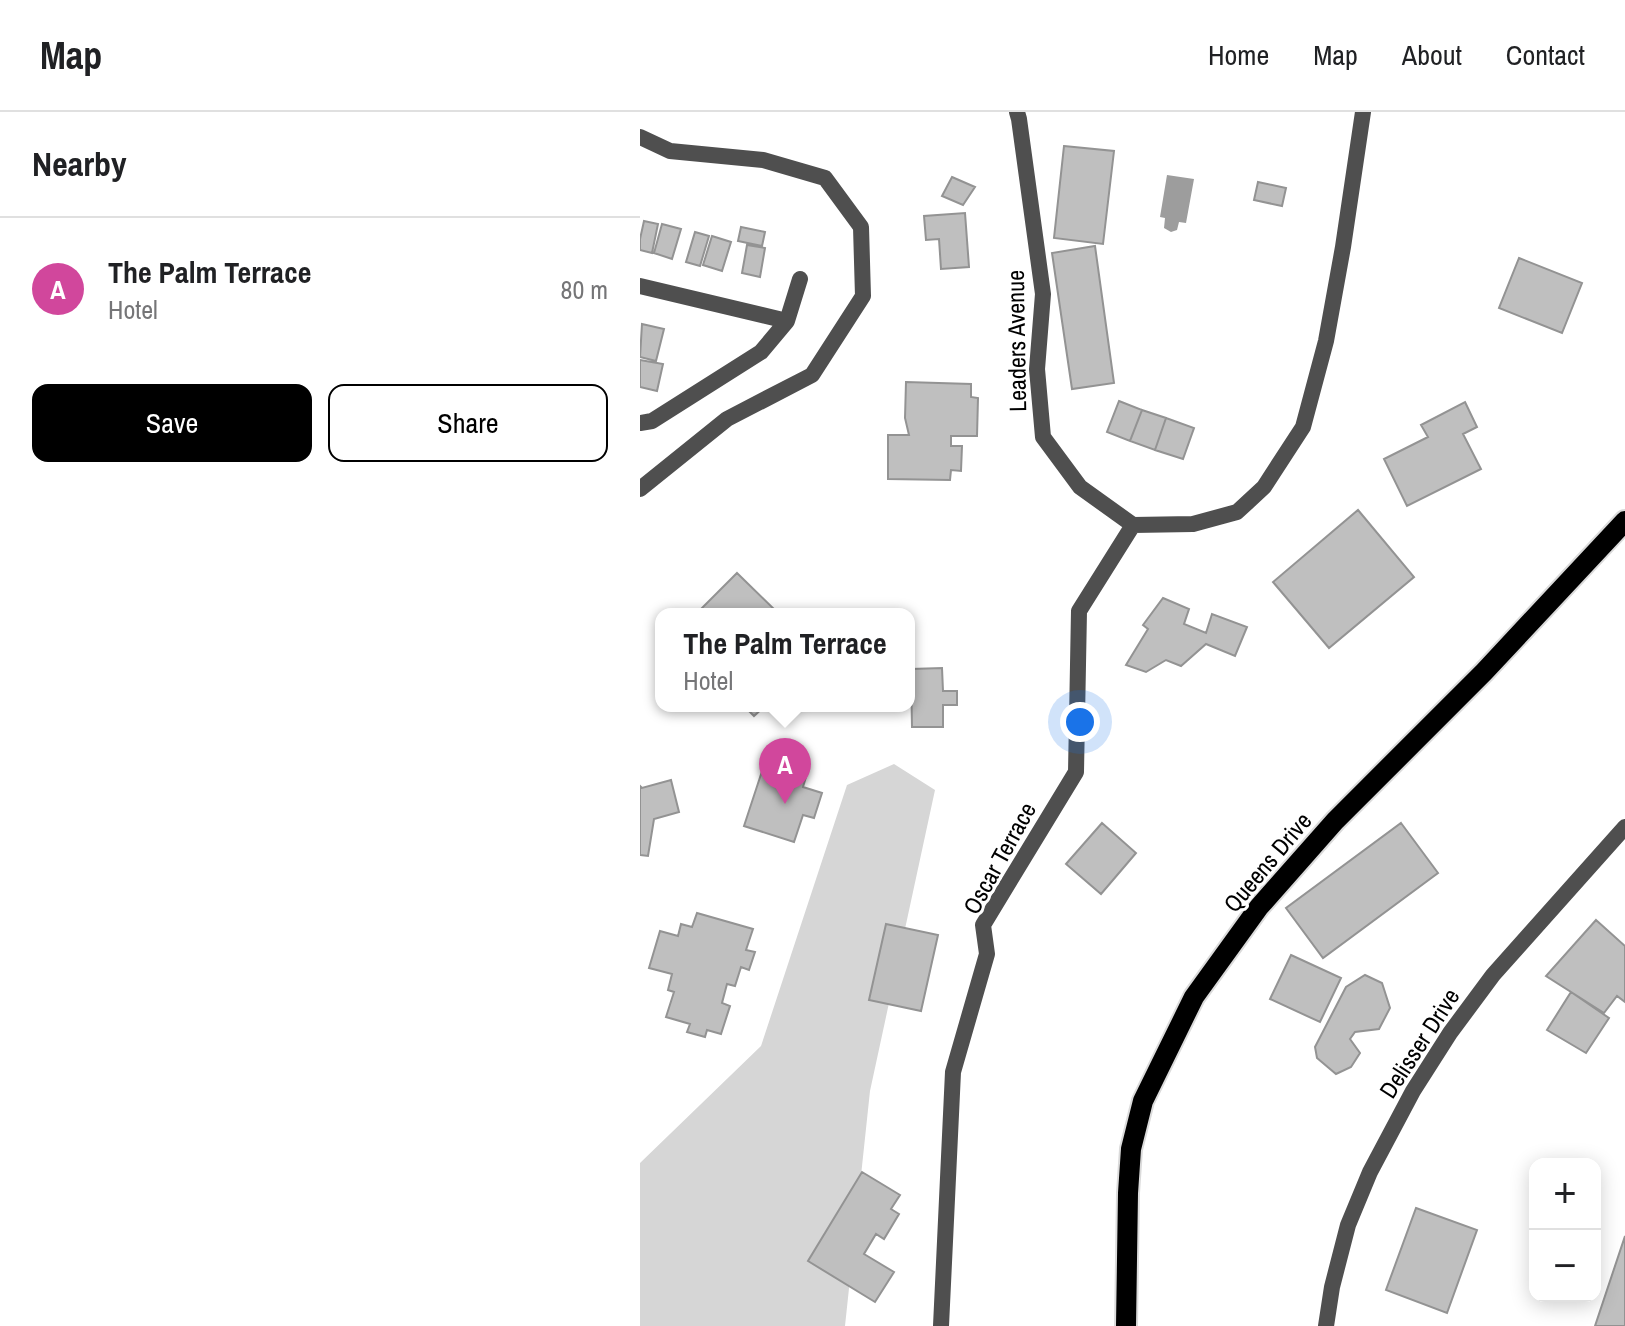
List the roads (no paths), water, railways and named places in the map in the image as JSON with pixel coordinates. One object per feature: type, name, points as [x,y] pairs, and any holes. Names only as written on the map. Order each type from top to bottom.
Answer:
[{"type":"main road","name":"Queens Drive","points":[[1126,1326],[1131,1149],[1143,1101],[1194,997],[1259,907],[1335,821],[1484,672],[1625,521]]},
{"type":"street","name":"Leaders Avenue","points":[[1017,112],[1043,294],[1037,369],[1043,437],[1080,487],[1133,525]]},
{"type":"street","points":[[1133,525],[1193,524],[1237,512],[1264,487],[1303,427],[1326,341],[1363,112]]},
{"type":"street","points":[[640,137],[670,151],[763,160],[825,178],[861,227],[863,296],[812,375],[727,419],[640,489]]},
{"type":"street","points":[[640,423],[652,421],[761,352],[787,321],[800,279]]},
{"type":"street","points":[[640,286],[787,321]]},
{"type":"street","name":"Oscar Terrace","points":[[941,1326],[953,1072],[987,954],[983,925],[1076,772],[1079,611],[1133,525]]},
{"type":"street","name":"Delisser Drive","points":[[1326,1326],[1332,1287],[1348,1225],[1370,1172],[1413,1091],[1450,1033],[1493,975],[1625,827]]},
{"type":"place","name":"The Palm Terrace","points":[[785,804]]}]
